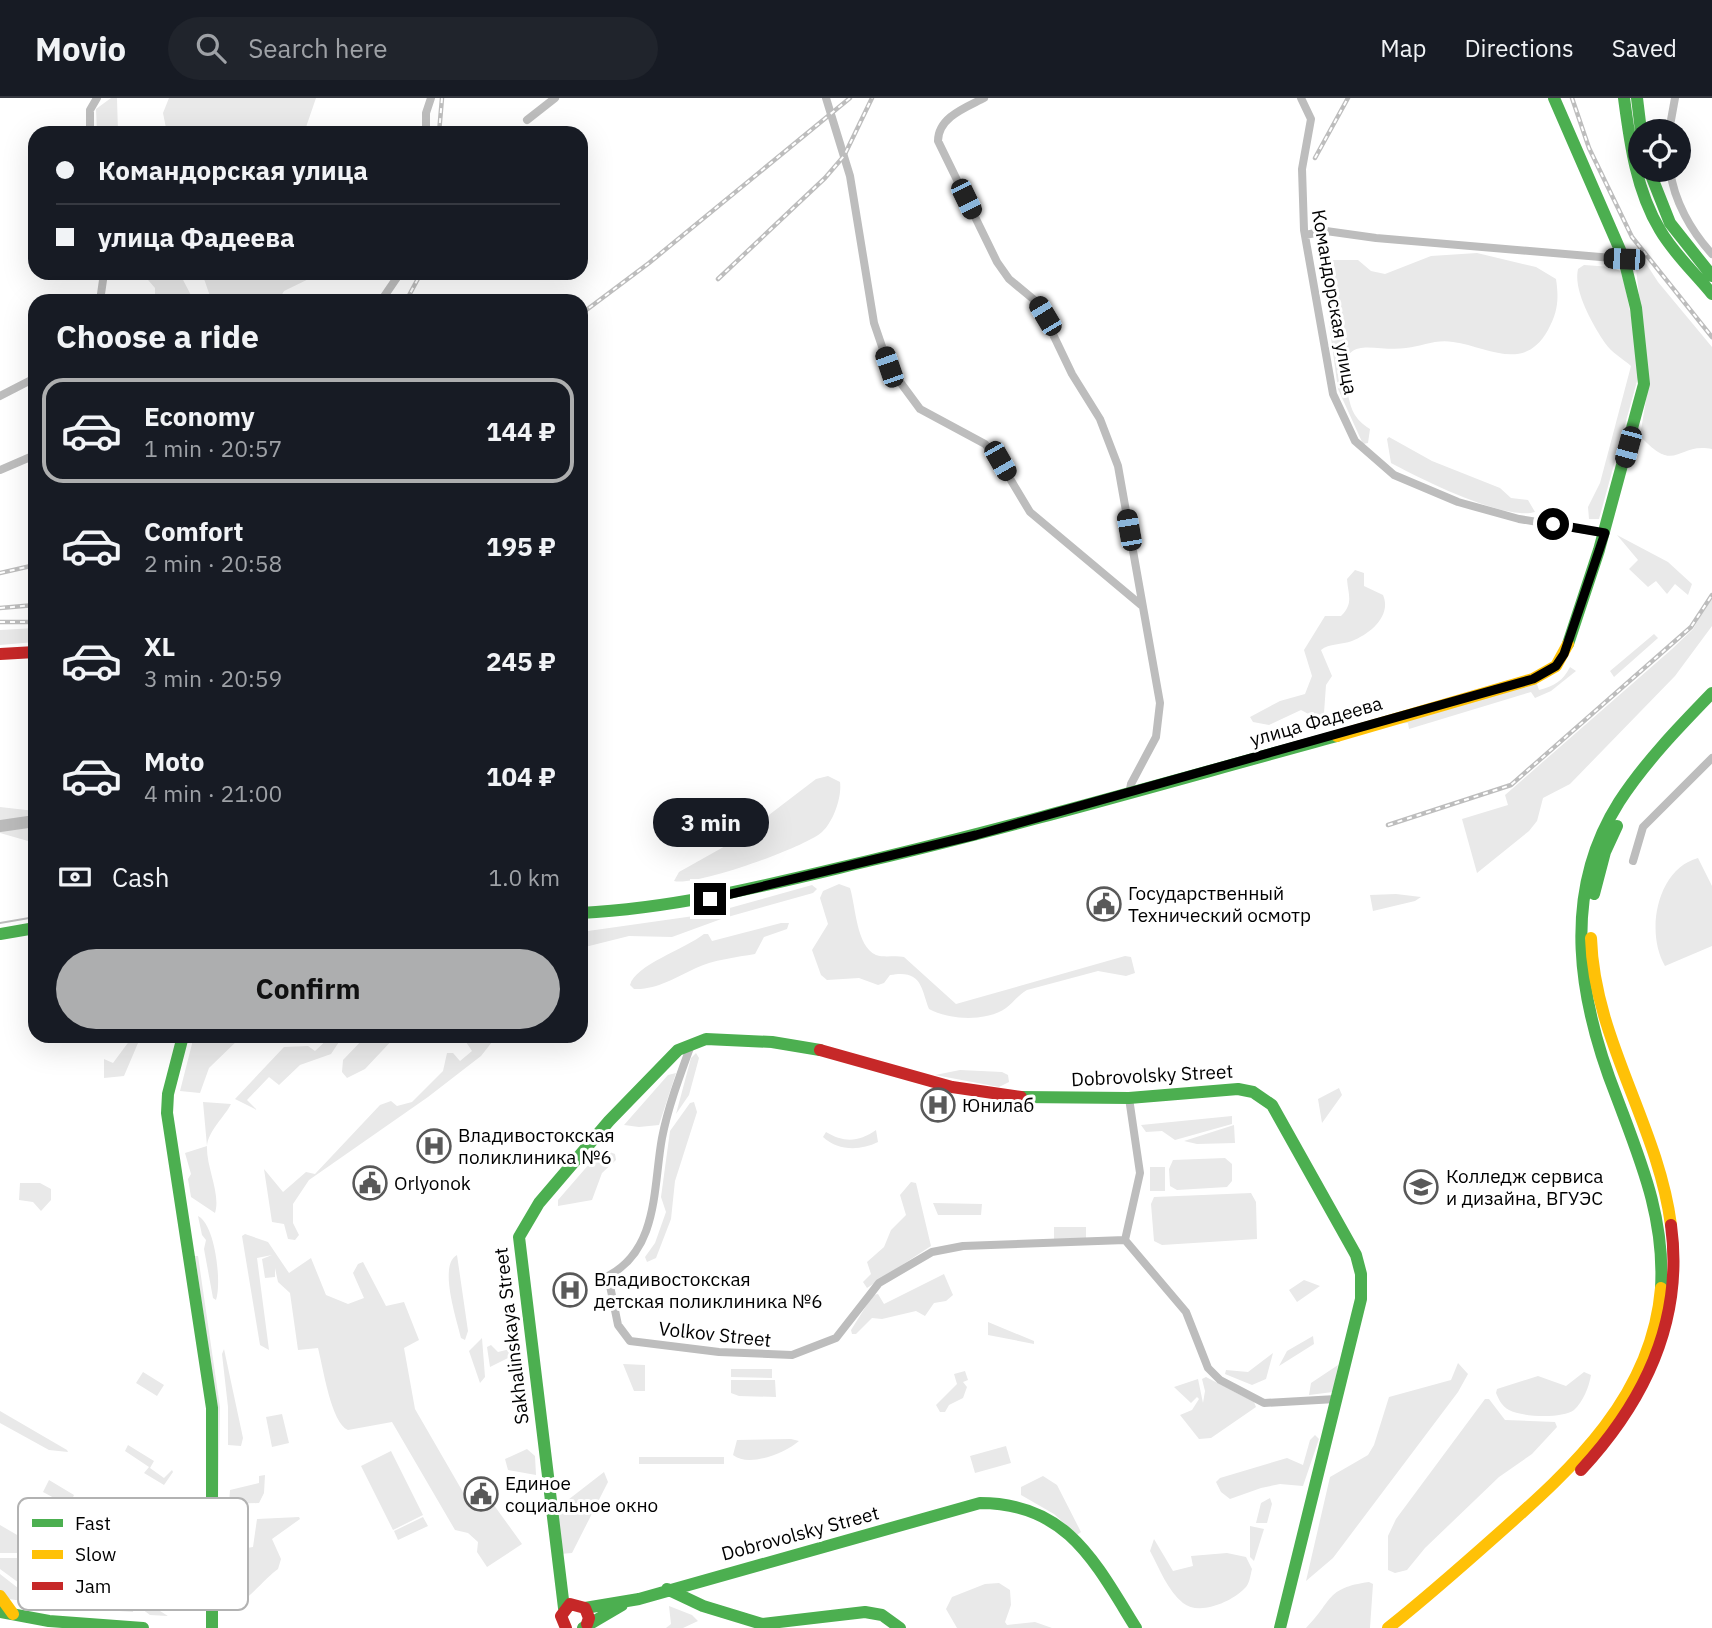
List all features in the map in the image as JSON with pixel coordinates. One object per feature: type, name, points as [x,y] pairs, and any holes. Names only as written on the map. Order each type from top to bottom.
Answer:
[{"type":"main road","name":"улица Фадеева","points":[[588,913],[668,907],[781,883],[1129,794],[1433,709],[1542,675],[1564,654],[1605,533],[1644,384],[1636,308],[1624,259],[1554,98]]},
{"type":"main road","points":[[1624,98],[1635,169],[1649,208],[1661,231],[1712,294]]},
{"type":"main road","points":[[1639,98],[1639,119]]},
{"type":"main road","points":[[1653,182],[1670,223],[1712,276]]},
{"type":"main road","points":[[0,654],[28,652]]},
{"type":"main road","points":[[1388,1628],[1425,1600],[1525,1511],[1589,1447],[1624,1399],[1649,1346],[1662,1284],[1662,1246],[1647,1173],[1611,1082],[1582,975],[1584,891],[1595,846],[1630,783],[1712,694]]},
{"type":"main road","points":[[1404,1628],[1431,1608],[1598,1454],[1632,1409],[1660,1351],[1674,1285],[1674,1245],[1669,1206],[1659,1170],[1600,1006],[1593,975],[1591,920],[1605,852],[1628,805],[1658,764],[1712,707]]},
{"type":"main road","points":[[0,934],[28,929]]},
{"type":"main road","name":"Dobrovolsky Street","points":[[692,1043],[729,1038],[786,1044],[829,1052],[952,1087],[1016,1097],[1129,1098],[1247,1090],[1263,1097],[1277,1112],[1356,1255],[1360,1267],[1361,1299],[1280,1628]]},
{"type":"main road","points":[[181,1043],[168,1094],[167,1113],[212,1408],[212,1498]]},
{"type":"main road","name":"Sakhalinskaya Street","points":[[565,1628],[561,1616],[564,1608],[519,1237],[523,1224],[538,1203],[609,1121],[666,1061],[692,1043]]},
{"type":"main road","name":"Dobrovolsky Street","points":[[564,1608],[574,1603],[585,1608],[630,1601],[980,1503],[1005,1502],[1025,1506],[1057,1522],[1083,1548],[1136,1628]]},
{"type":"main road","points":[[667,1589],[703,1606],[761,1626],[865,1612],[883,1615],[901,1628]]},
{"type":"main road","points":[[0,1596],[6,1613],[49,1621],[143,1628]]},
{"type":"main road","points":[[585,1626],[630,1601]]},
{"type":"main road","points":[[585,1608],[589,1618],[585,1626]]},
{"type":"main road","points":[[212,1610],[212,1628]]},
{"type":"street","points":[[90,126],[90,110],[97,98]]},
{"type":"street","points":[[426,126],[426,113],[431,98]]},
{"type":"street","points":[[527,120],[555,98]]},
{"type":"street","points":[[827,98],[850,176],[874,323],[889,367],[920,409],[985,444],[1000,461],[1030,512],[1141,605]]},
{"type":"street","points":[[984,98],[955,113],[940,128],[938,141],[997,262],[1009,279],[1038,303],[1072,374],[1100,419],[1118,466],[1160,703],[1160,727],[1129,794]]},
{"type":"street","name":"Командорская улица","points":[[1301,98],[1308,110],[1311,127],[1304,151],[1302,188],[1305,235],[1333,394],[1355,441],[1367,454],[1394,474],[1458,502],[1519,519],[1605,533]]},
{"type":"street","points":[[1671,119],[1675,98]]},
{"type":"street","points":[[1672,182],[1689,222],[1712,254]]},
{"type":"street","points":[[1305,235],[1326,231],[1376,239],[1624,259]]},
{"type":"street","points":[[0,396],[28,382]]},
{"type":"street","points":[[0,470],[28,458]]},
{"type":"street","points":[[1633,861],[1643,827],[1712,758]]},
{"type":"street","name":"Volkov Street","points":[[692,1043],[662,1137],[657,1188],[646,1228],[634,1256],[608,1276],[618,1325],[630,1341],[719,1352],[792,1355],[836,1338],[876,1285],[938,1250],[976,1245],[1125,1240]]},
{"type":"street","points":[[1129,1098],[1140,1173],[1125,1240],[1186,1312],[1208,1368],[1220,1380],[1264,1403],[1336,1399]]},
{"type":"shaded area","points":[[111,98],[117,98],[118,126],[97,126],[96,109]]},
{"type":"shaded area","points":[[169,98],[316,98],[306,126],[166,126],[163,113]]},
{"type":"shaded area","points":[[1477,253],[1536,267],[1556,279],[1557,305],[1548,330],[1539,343],[1528,351],[1517,354],[1493,352],[1447,341],[1406,348],[1370,347],[1352,351],[1347,358],[1345,371],[1347,390],[1354,412],[1370,429],[1368,443],[1363,444],[1338,389],[1321,265],[1328,260],[1358,260],[1371,271],[1385,274],[1431,256]]},
{"type":"shaded area","points":[[1640,254],[1658,282],[1712,347],[1712,449],[1700,448],[1670,456],[1652,448],[1640,436],[1649,382],[1635,260]]},
{"type":"shaded area","points":[[1584,265],[1612,267],[1622,272],[1638,350],[1639,374],[1599,519],[1589,519],[1588,507],[1600,483],[1631,366],[1608,346],[1585,308],[1577,278],[1578,269]]},
{"type":"shaded area","points":[[148,280],[183,280],[190,294],[155,294],[155,288]]},
{"type":"shaded area","points":[[204,280],[307,280],[282,294],[209,294]]},
{"type":"shaded area","points":[[1389,437],[1432,461],[1500,488],[1511,498],[1528,500],[1535,512],[1521,513],[1483,504],[1404,470],[1391,463],[1387,439]]},
{"type":"shaded area","points":[[1617,535],[1668,562],[1692,584],[1688,595],[1675,584],[1667,594],[1656,581],[1648,587],[1629,569],[1638,560]]},
{"type":"shaded area","points":[[1355,570],[1364,573],[1364,586],[1383,595],[1384,610],[1378,623],[1366,634],[1321,650],[1332,676],[1326,685],[1324,713],[1314,717],[1301,710],[1269,725],[1253,722],[1250,717],[1280,701],[1305,694],[1312,676],[1304,650],[1325,616],[1341,616],[1348,607],[1347,579]]},
{"type":"shaded area","points":[[1712,596],[1712,626],[1675,676],[1570,784],[1543,798],[1537,821],[1529,831],[1477,873],[1462,819],[1508,805],[1505,795],[1693,629]]},
{"type":"shaded area","points":[[28,628],[28,643],[0,645],[0,630]]},
{"type":"shaded area","points":[[1654,634],[1658,638],[1614,677],[1610,671]]},
{"type":"shaded area","points":[[1570,667],[1576,671],[1551,691],[1535,698],[1531,692],[1409,729],[1408,723],[1392,724],[1536,681],[1539,690],[1554,685]]},
{"type":"shaded area","points":[[828,776],[840,782],[840,794],[826,827],[812,839],[726,872],[704,878],[674,881],[679,872],[736,840],[816,779]]},
{"type":"shaded area","points":[[0,807],[28,810],[28,841],[0,833]]},
{"type":"shaded area","points":[[1698,858],[1712,886],[1712,946],[1665,966],[1656,936],[1659,903],[1664,888],[1673,875],[1684,864]]},
{"type":"shaded area","points":[[839,884],[850,888],[861,935],[869,950],[879,956],[904,957],[956,1004],[1125,956],[1131,957],[1135,973],[1126,976],[1098,971],[1027,990],[998,1013],[968,1018],[929,1009],[922,987],[908,975],[890,975],[884,983],[878,985],[859,978],[827,980],[821,975],[812,950],[828,924],[820,898],[823,891]]},
{"type":"shaded area","points":[[812,885],[817,889],[813,893],[724,918],[672,937],[629,936],[588,946],[588,931],[708,914]]},
{"type":"shaded area","points":[[1370,895],[1421,897],[1415,901],[1373,911]]},
{"type":"shaded area","points":[[789,923],[787,929],[764,937],[755,954],[710,963],[651,987],[634,989],[630,985],[641,971],[651,964],[704,934],[708,934],[712,941]]},
{"type":"shaded area","points":[[128,1043],[138,1043],[124,1076],[104,1078],[104,1059],[113,1063]]},
{"type":"shaded area","points":[[192,1043],[235,1043],[209,1068],[200,1093],[180,1091]]},
{"type":"shaded area","points":[[324,1043],[338,1043],[331,1054],[300,1065],[279,1085],[269,1077],[247,1100],[257,1110],[235,1099],[284,1047],[308,1046],[315,1051]]},
{"type":"shaded area","points":[[359,1043],[389,1043],[365,1069],[347,1078],[342,1072],[343,1060]]},
{"type":"shaded area","points":[[467,1043],[491,1043],[481,1056],[428,1097],[309,1180],[293,1204],[293,1223],[299,1235],[295,1240],[288,1239],[284,1224],[272,1222],[264,1169],[283,1192],[306,1172],[315,1174],[380,1105],[391,1101],[397,1106],[412,1102],[443,1071],[447,1053],[453,1053],[460,1061],[472,1051]]},
{"type":"shaded area","points":[[696,1053],[699,1058],[689,1095],[676,1114],[691,1058]]},
{"type":"shaded area","points":[[960,1070],[1002,1072],[1008,1075],[1009,1082],[999,1087],[935,1075]]},
{"type":"shaded area","points":[[676,1073],[659,1125],[624,1125],[668,1075]]},
{"type":"shaded area","points":[[1339,1088],[1342,1095],[1322,1123],[1318,1099]]},
{"type":"shaded area","points":[[203,1102],[231,1104],[210,1135],[207,1146]]},
{"type":"shaded area","points":[[694,1102],[697,1112],[675,1181],[671,1219],[656,1258],[647,1262],[645,1257],[655,1243],[666,1212],[661,1197],[670,1131],[690,1103]]},
{"type":"shaded area","points":[[1232,1116],[1232,1124],[1175,1140],[1162,1131],[1146,1132],[1141,1125]]},
{"type":"shaded area","points":[[1234,1125],[1235,1143],[1197,1144],[1184,1141]]},
{"type":"shaded area","points":[[876,1130],[878,1142],[857,1148],[835,1145],[823,1137],[826,1132],[851,1140]]},
{"type":"shaded area","points":[[207,1146],[216,1197],[215,1213],[191,1197],[188,1179],[191,1174],[185,1153]]},
{"type":"shaded area","points":[[607,1151],[615,1154],[616,1160],[602,1173],[592,1200],[558,1206],[558,1200],[597,1155]]},
{"type":"shaded area","points":[[1225,1158],[1232,1164],[1232,1181],[1227,1187],[1177,1190],[1170,1186],[1169,1169],[1173,1160]]},
{"type":"shaded area","points":[[1150,1167],[1165,1167],[1165,1191],[1150,1191]]},
{"type":"shaded area","points":[[911,1182],[916,1183],[931,1246],[867,1288],[863,1282],[871,1274],[867,1262],[884,1247],[891,1230],[906,1215],[900,1195]]},
{"type":"shaded area","points":[[20,1183],[40,1183],[51,1189],[51,1200],[41,1211],[33,1202],[19,1200]]},
{"type":"shaded area","points":[[1251,1193],[1256,1202],[1257,1239],[1162,1245],[1154,1241],[1151,1204],[1154,1197]]},
{"type":"shaded area","points":[[933,1203],[982,1204],[981,1215],[938,1215]]},
{"type":"shaded area","points":[[198,1216],[209,1230],[216,1254],[216,1300],[213,1298],[204,1249],[206,1240],[202,1235]]},
{"type":"shaded area","points":[[1054,1227],[1086,1227],[1086,1239],[1054,1239]]},
{"type":"shaded area","points":[[245,1234],[268,1242],[289,1273],[311,1258],[326,1295],[348,1304],[364,1298],[353,1273],[358,1264],[363,1262],[386,1306],[404,1302],[419,1340],[404,1348],[415,1409],[471,1506],[491,1501],[522,1544],[487,1567],[477,1552],[478,1542],[468,1533],[455,1530],[392,1422],[348,1430],[342,1425],[332,1406],[318,1348],[298,1350],[290,1293],[278,1282],[275,1268],[275,1277],[265,1278],[262,1259],[272,1255],[257,1258],[269,1350],[260,1345],[242,1236]]},
{"type":"shaded area","points":[[457,1255],[468,1331],[465,1340],[461,1338],[449,1281],[449,1270]]},
{"type":"shaded area","points":[[195,1256],[198,1256],[220,1407],[218,1498],[217,1407]]},
{"type":"shaded area","points":[[944,1274],[953,1295],[946,1301],[934,1303],[925,1316],[916,1311],[882,1319],[872,1318],[856,1334],[852,1334],[851,1330],[873,1295],[878,1294],[884,1304]]},
{"type":"shaded area","points":[[1304,1280],[1320,1286],[1297,1302],[1289,1290]]},
{"type":"shaded area","points":[[988,1322],[1034,1341],[1034,1344],[988,1335]]},
{"type":"shaded area","points":[[1313,1336],[1314,1344],[1279,1366],[1287,1351]]},
{"type":"shaded area","points":[[482,1338],[485,1377],[480,1383],[469,1351]]},
{"type":"shaded area","points":[[491,1345],[498,1352],[514,1348],[516,1354],[490,1367],[487,1347]]},
{"type":"shaded area","points":[[224,1349],[243,1438],[241,1446],[228,1445],[228,1407],[222,1354]]},
{"type":"shaded area","points":[[1273,1353],[1266,1379],[1252,1385],[1225,1374],[1226,1370],[1248,1372]]},
{"type":"shaded area","points":[[1458,1363],[1468,1374],[1458,1392],[1333,1558],[1306,1581],[1330,1477],[1368,1455],[1374,1445],[1389,1397],[1451,1380]]},
{"type":"shaded area","points":[[623,1364],[645,1365],[645,1391],[634,1391]]},
{"type":"shaded area","points":[[1338,1365],[1333,1392],[1309,1395],[1311,1383]]},
{"type":"shaded area","points":[[731,1369],[772,1369],[772,1378],[731,1377]]},
{"type":"shaded area","points":[[965,1371],[968,1380],[963,1382],[967,1387],[963,1398],[949,1405],[945,1412],[940,1412],[936,1405],[957,1384],[954,1374]]},
{"type":"shaded area","points":[[143,1372],[164,1385],[157,1396],[136,1383]]},
{"type":"shaded area","points":[[1584,1372],[1591,1375],[1583,1399],[1574,1410],[1561,1415],[1542,1416],[1509,1410],[1504,1407],[1496,1393],[1497,1389],[1538,1376],[1566,1386]]},
{"type":"shaded area","points":[[1206,1377],[1254,1402],[1256,1407],[1211,1438],[1199,1439],[1180,1415],[1192,1410],[1199,1399],[1197,1397],[1191,1403],[1174,1387],[1198,1379],[1203,1403],[1205,1391],[1202,1379]]},
{"type":"shaded area","points":[[731,1380],[775,1380],[776,1397],[739,1396],[731,1393]]},
{"type":"shaded area","points":[[1485,1399],[1489,1399],[1505,1420],[1555,1422],[1557,1427],[1532,1454],[1499,1477],[1425,1548],[1407,1570],[1395,1573],[1388,1570],[1388,1536],[1396,1519]]},
{"type":"shaded area","points":[[0,1411],[68,1452],[49,1450],[0,1423]]},
{"type":"shaded area","points":[[282,1414],[289,1443],[272,1447],[266,1417]]},
{"type":"shaded area","points":[[1315,1435],[1319,1439],[1303,1486],[1280,1484],[1230,1499],[1221,1492],[1216,1482],[1220,1478],[1287,1458],[1303,1465],[1310,1440]]},
{"type":"shaded area","points":[[737,1440],[799,1441],[767,1457],[748,1460],[733,1455]]},
{"type":"shaded area","points":[[128,1445],[154,1461],[150,1468],[164,1478],[172,1470],[164,1485],[144,1473],[149,1467],[125,1451]]},
{"type":"shaded area","points":[[1006,1446],[1011,1463],[975,1473],[970,1456]]},
{"type":"shaded area","points":[[527,1449],[535,1456],[536,1475],[508,1470],[505,1459]]},
{"type":"shaded area","points":[[391,1451],[423,1515],[393,1530],[361,1466]]},
{"type":"shaded area","points":[[639,1457],[724,1457],[724,1464],[639,1464]]},
{"type":"shaded area","points":[[604,1472],[608,1482],[572,1553],[560,1554],[555,1510]]},
{"type":"shaded area","points":[[265,1475],[264,1493],[259,1503],[248,1503],[248,1498],[229,1498],[230,1490],[259,1483],[259,1476]]},
{"type":"shaded area","points":[[1043,1476],[1057,1485],[1081,1532],[1077,1535],[1054,1514],[1021,1495],[1021,1487]]},
{"type":"shaded area","points":[[49,1480],[74,1495],[73,1498],[54,1498],[43,1492]]},
{"type":"shaded area","points":[[1270,1498],[1272,1504],[1267,1523],[1256,1523],[1261,1503]]},
{"type":"shaded area","points":[[423,1517],[428,1526],[398,1540],[394,1531]]},
{"type":"shaded area","points":[[257,1519],[300,1519],[272,1539],[281,1559],[278,1569],[248,1597],[248,1548],[253,1547]]},
{"type":"shaded area","points":[[0,1525],[18,1536],[18,1553],[0,1553]]},
{"type":"shaded area","points":[[1250,1526],[1264,1529],[1254,1561],[1250,1557]]},
{"type":"shaded area","points":[[1154,1539],[1173,1571],[1193,1566],[1191,1556],[1227,1553],[1246,1557],[1252,1569],[1248,1585],[1223,1603],[1206,1608],[1190,1607],[1178,1598],[1160,1572],[1150,1551]]},
{"type":"shaded area","points":[[0,1558],[18,1558],[18,1582],[0,1569]]},
{"type":"shaded area","points":[[0,1574],[18,1588],[18,1600],[9,1599],[0,1590]]},
{"type":"shaded area","points":[[1369,1582],[1373,1584],[1370,1628],[1306,1628],[1337,1592]]},
{"type":"shaded area","points":[[999,1583],[1010,1590],[1011,1605],[1005,1622],[1007,1625],[1035,1622],[1052,1628],[957,1628],[946,1609],[952,1597],[985,1584]]},
{"type":"shaded area","points":[[669,1606],[692,1615],[698,1621],[683,1628],[666,1628],[671,1624]]},
{"type":"shaded area","points":[[143,1610],[158,1610],[168,1616],[150,1615]]},
{"type":"waterway","points":[[0,826],[28,822]]},
{"type":"tram line","points":[[0,923],[28,918]]},
{"type":"railway","points":[[440,126],[442,98]]},
{"type":"railway","points":[[588,309],[649,263],[850,98]]},
{"type":"railway","points":[[718,279],[825,178],[844,156],[872,98]]},
{"type":"railway","points":[[1315,158],[1348,98]]},
{"type":"railway","points":[[1572,98],[1589,148],[1632,237],[1712,337]]},
{"type":"railway","points":[[410,294],[417,280]]},
{"type":"railway","points":[[0,573],[28,567]]},
{"type":"railway","points":[[1388,825],[1511,785],[1691,627],[1712,595]]},
{"type":"railway","points":[[0,608],[28,606]]},
{"type":"railway","points":[[0,622],[28,622]]},
{"type":"traffic: fast","points":[[1554,98],[1624,259],[1636,308],[1644,384],[1599,550],[1568,644]]},
{"type":"traffic: fast","points":[[1624,98],[1635,166],[1652,215],[1672,247],[1712,294]]},
{"type":"traffic: fast","points":[[1637,98],[1640,119]]},
{"type":"traffic: fast","points":[[1654,182],[1670,223],[1712,276]]},
{"type":"traffic: fast","points":[[1661,1288],[1659,1238],[1650,1191],[1604,1062],[1585,987],[1582,911],[1588,874],[1600,837],[1619,802],[1651,759],[1712,693]]},
{"type":"traffic: fast","points":[[588,912],[691,900],[800,877],[989,831],[1337,736]]},
{"type":"traffic: fast","points":[[1594,894],[1605,852],[1617,826]]},
{"type":"traffic: fast","points":[[0,934],[28,929]]},
{"type":"traffic: fast","points":[[564,1608],[519,1237],[539,1203],[609,1121],[678,1050],[706,1039],[772,1042],[820,1050]]},
{"type":"traffic: fast","points":[[181,1043],[168,1094],[167,1113],[212,1408],[212,1498]]},
{"type":"traffic: fast","points":[[1021,1097],[1129,1098],[1238,1089],[1253,1092],[1272,1105],[1356,1255],[1361,1274],[1361,1299],[1280,1628]]},
{"type":"traffic: fast","points":[[585,1608],[639,1599],[980,1503],[1010,1506],[1035,1513],[1057,1525],[1092,1559],[1136,1628]]},
{"type":"traffic: fast","points":[[667,1589],[703,1606],[762,1624],[865,1612],[882,1615],[900,1628]]},
{"type":"traffic: fast","points":[[583,1628],[622,1605]]},
{"type":"traffic: fast","points":[[212,1610],[212,1628]]},
{"type":"traffic: fast","points":[[0,1612],[49,1621],[143,1628]]},
{"type":"traffic: slow","points":[[1337,736],[1533,679],[1556,666],[1568,644]]},
{"type":"traffic: slow","points":[[1591,938],[1603,1011],[1653,1152],[1671,1225]]},
{"type":"traffic: slow","points":[[1388,1628],[1526,1509],[1581,1455],[1605,1426],[1626,1396],[1642,1363],[1655,1327],[1661,1288]]},
{"type":"traffic: slow","points":[[0,1596],[13,1614]]},
{"type":"traffic: jam","points":[[0,654],[28,652]]},
{"type":"traffic: jam","points":[[820,1050],[952,1087],[1021,1097]]},
{"type":"traffic: jam","points":[[1581,1470],[1623,1416],[1641,1388],[1655,1358],[1671,1294],[1671,1225]]},
{"type":"traffic: jam","points":[[566,1628],[561,1616],[570,1604],[585,1608],[589,1618],[587,1624]]},
{"type":"place","name":"Государственный Технический осмотр","points":[[1104,904]]},
{"type":"place","name":"Юнилаб","points":[[938,1105]]},
{"type":"place","name":"Владивостокская поликлиника №6","points":[[434,1146]]},
{"type":"place","name":"Orlyonok","points":[[370,1183]]},
{"type":"place","name":"Колледж сервиса и дизайна, ВГУЭС","points":[[1421,1187]]},
{"type":"place","name":"Владивостокская детская поликлиника №6","points":[[570,1290]]},
{"type":"place","name":"Единое социальное окно","points":[[481,1494]]},
{"type":"route","points":[[710,899],[976,835],[1433,709],[1542,675],[1561,660],[1571,639],[1605,533],[1553,524]]}]
